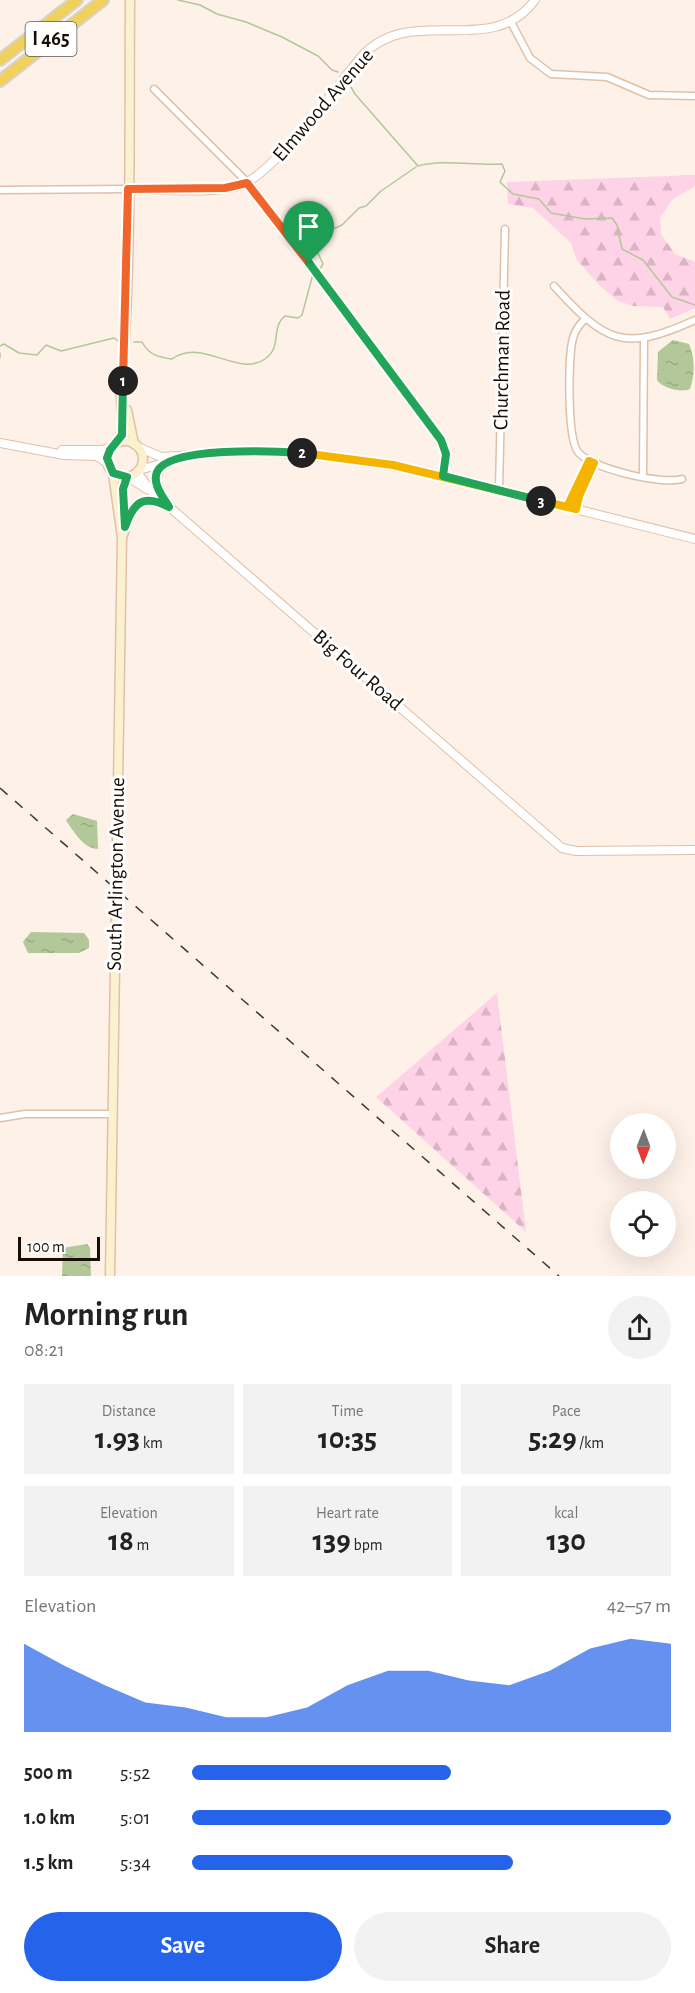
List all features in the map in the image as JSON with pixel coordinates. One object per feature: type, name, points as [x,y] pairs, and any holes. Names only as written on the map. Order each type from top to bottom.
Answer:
[{"type":"highway","name":"I 465","points":[[0,60],[76,0]]},
{"type":"highway","name":"I 465","points":[[0,81],[103,0]]},
{"type":"main road","points":[[128,477],[113,473],[107,463],[108,454],[123,430],[121,395],[124,380],[130,2]]},
{"type":"main road","points":[[124,380],[136,446],[142,456],[138,471],[128,477],[123,489],[125,527]]},
{"type":"main road","points":[[115,445],[126,442],[136,446]]},
{"type":"main road","name":"South Arlington Avenue","points":[[110,1276],[122,538],[113,473]]},
{"type":"main road","points":[[122,538],[131,513],[141,502],[152,500],[169,507]]},
{"type":"street","name":"Elmwood Avenue","points":[[247,183],[269,167],[362,56],[379,41],[402,32],[482,30],[511,22],[535,0]]},
{"type":"street","points":[[511,22],[530,58],[551,74],[607,77],[649,96],[695,96]]},
{"type":"street","points":[[154,89],[247,183],[441,440],[446,454],[443,476]]},
{"type":"street","points":[[0,190],[225,188],[247,183]]},
{"type":"street","name":"Churchman Road","points":[[499,490],[505,229]]},
{"type":"street","points":[[555,286],[585,319],[616,337],[644,339],[666,334],[695,320]]},
{"type":"street","points":[[585,319],[572,340],[572,440],[577,451],[592,462],[643,476],[663,481],[682,479]]},
{"type":"street","points":[[643,476],[644,339]]},
{"type":"street","points":[[0,443],[64,455],[97,456],[107,463]]},
{"type":"street","points":[[42,450],[102,450],[115,445]]},
{"type":"street","points":[[136,446],[161,457],[222,452],[318,454],[368,461],[443,476],[695,539]]},
{"type":"street","points":[[138,471],[165,463],[222,452]]},
{"type":"street","points":[[567,507],[592,462]]},
{"type":"street","points":[[576,509],[592,462]]},
{"type":"street","points":[[165,463],[158,471],[156,479],[169,507]]},
{"type":"street","name":"Big Four Road","points":[[138,471],[151,491]]},
{"type":"street","name":"Big Four Road","points":[[128,477],[151,491],[564,849],[695,850]]},
{"type":"street","points":[[0,1120],[25,1114],[113,1114]]},
{"type":"green space","points":[[695,175],[695,186],[672,200],[660,218],[661,234],[675,254],[695,262],[695,308],[670,319],[663,307],[633,306],[618,301],[599,285],[577,260],[571,243],[533,208],[508,204],[507,182]]},
{"type":"green space","points":[[497,993],[526,1232],[376,1097]]},
{"type":"water","points":[[673,340],[689,344],[691,349],[694,366],[690,389],[672,389],[657,380],[658,352]]},
{"type":"water","points":[[73,814],[97,821],[98,849],[88,846],[79,839],[66,820]]},
{"type":"water","points":[[31,932],[84,933],[89,940],[89,948],[79,953],[28,953],[23,942]]},
{"type":"water","points":[[87,1244],[90,1248],[91,1276],[62,1276],[63,1248]]},
{"type":"waterway","points":[[178,0],[200,5],[217,14],[246,22],[282,37],[318,56],[332,70],[338,72]]},
{"type":"waterway","points":[[348,82],[355,94],[418,166],[438,163],[502,164],[505,171],[500,182],[513,194],[539,199],[551,213],[585,219],[612,218],[617,225],[622,249],[643,260],[672,297],[695,305]]},
{"type":"waterway","points":[[319,270],[323,264],[316,249],[317,236],[342,225],[359,208],[366,206],[381,191],[416,167]]},
{"type":"waterway","points":[[134,342],[142,342],[151,353],[172,359],[184,353],[195,352],[232,362],[254,364],[265,359],[274,348],[278,326],[285,316],[298,318],[302,315],[313,274]]},
{"type":"waterway","points":[[0,346],[4,344],[19,353],[37,355],[46,345],[61,351],[114,338],[118,341]]},
{"type":"waterway","points":[[0,353],[0,358]]},
{"type":"railway","points":[[0,788],[559,1276]]},
{"type":"route","points":[[309,263],[247,183],[225,188],[128,189],[124,380],[121,395],[123,430],[107,458],[107,463],[113,473],[127,477],[123,489],[125,527],[134,508],[141,502],[155,500],[169,507],[158,488],[156,479],[158,471],[165,463],[222,452],[289,452],[368,461],[443,476],[567,507],[576,483],[589,461],[594,463],[582,486],[576,509],[571,508],[542,501],[443,476],[446,454],[441,440],[309,263]]}]
